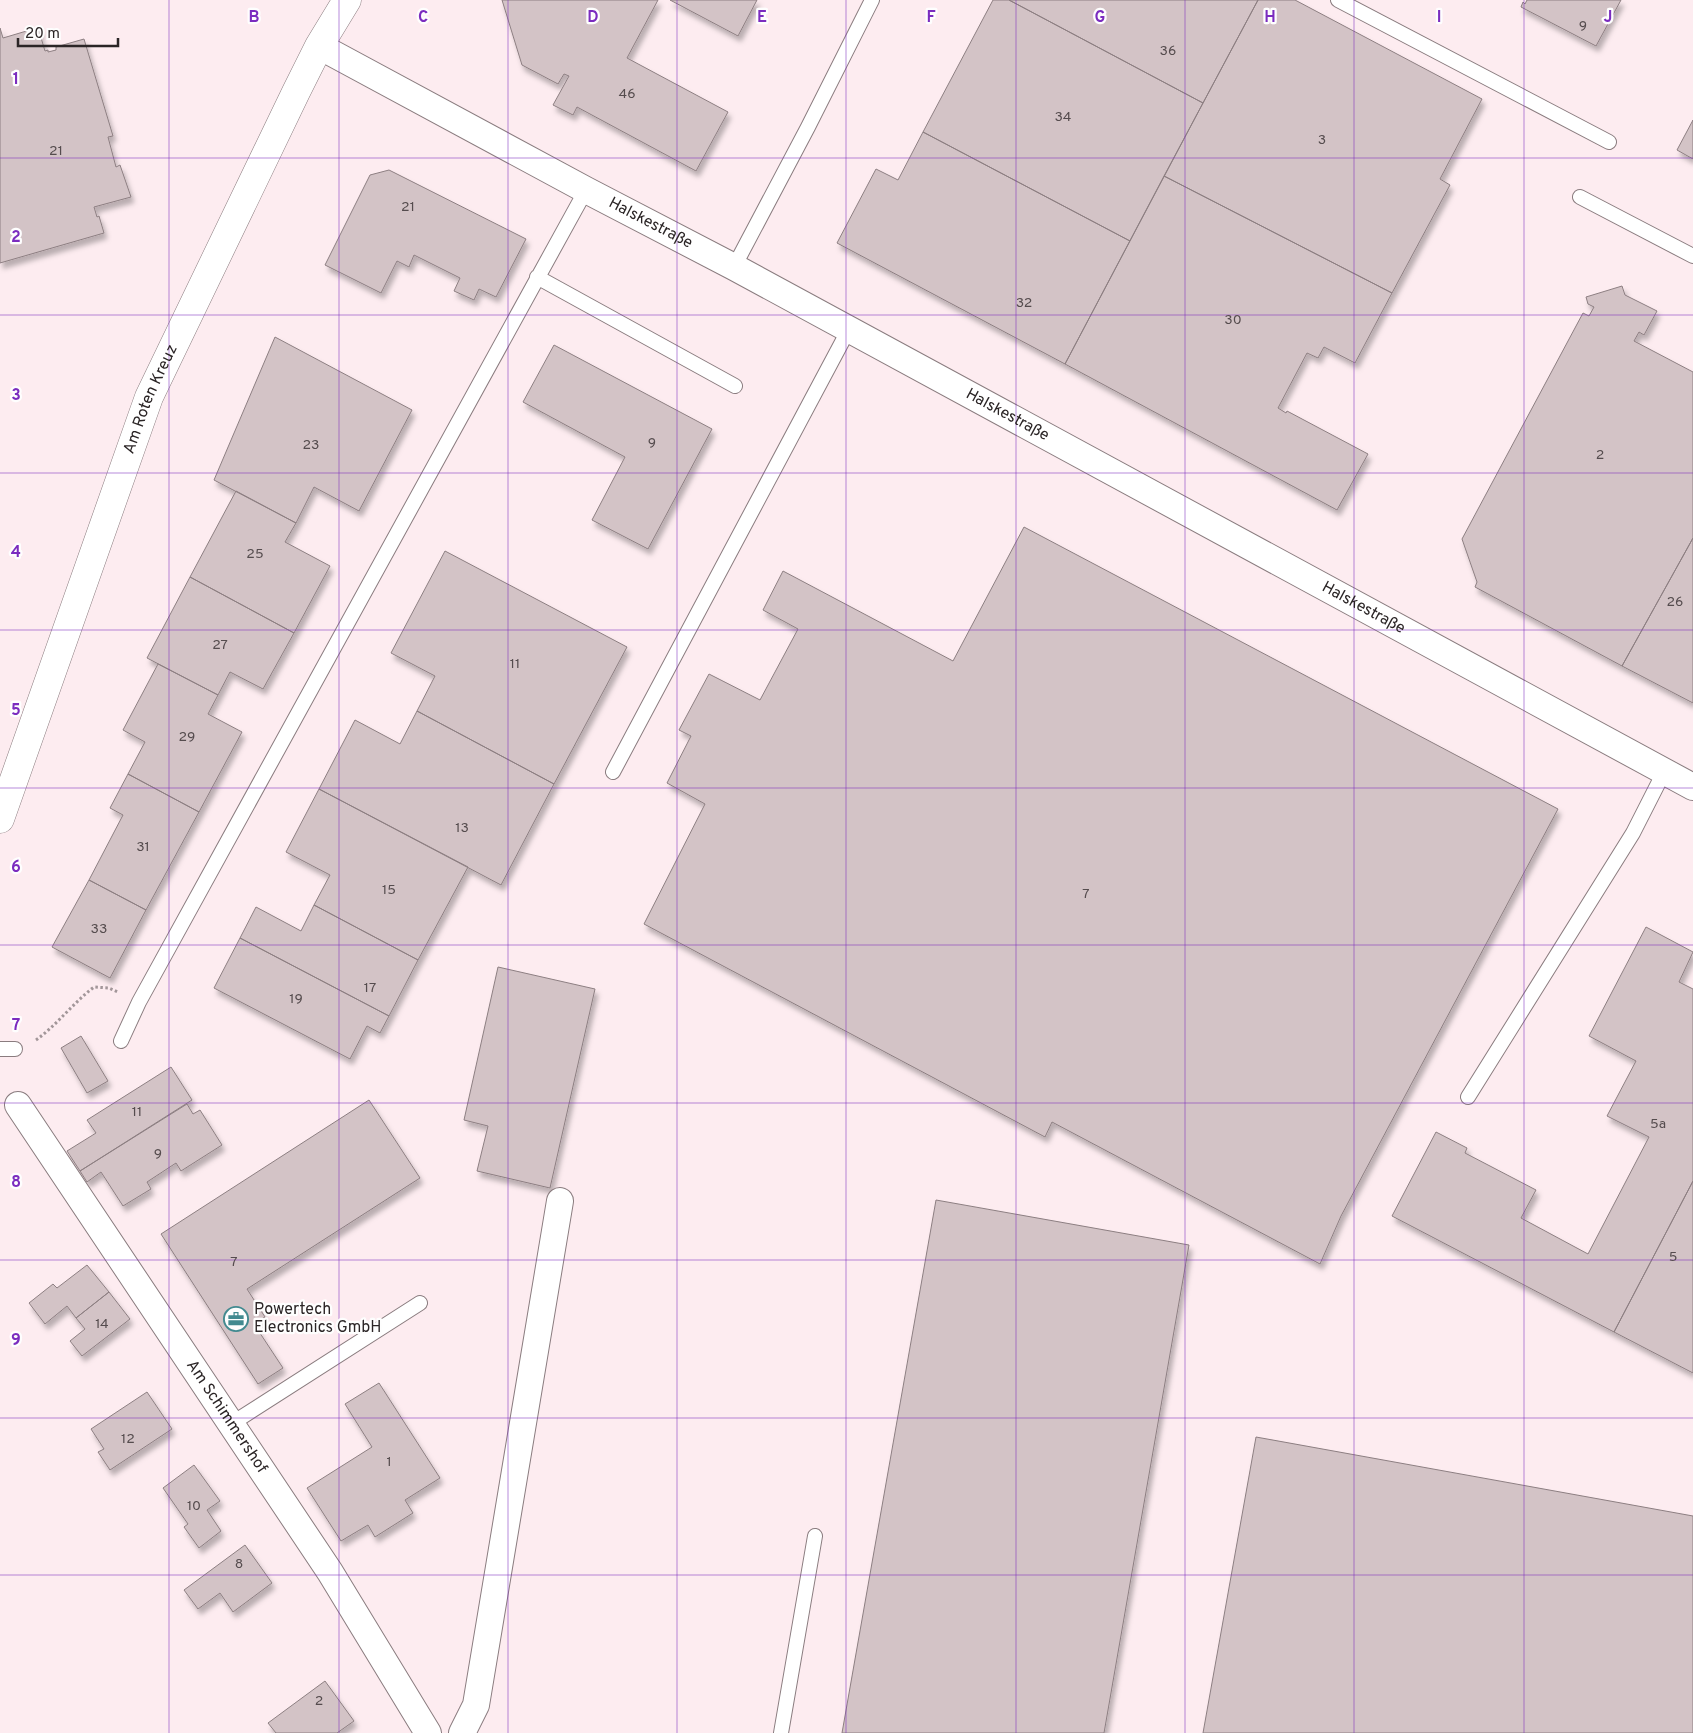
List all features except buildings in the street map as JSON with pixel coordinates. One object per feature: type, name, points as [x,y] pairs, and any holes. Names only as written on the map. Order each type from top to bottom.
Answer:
[{"type":"street","name":"Am Roten Kreuz","points":[[0,819],[149,397],[319,46],[348,0]]},
{"type":"street","name":"Halskestraße","points":[[319,46],[586,190],[734,267],[1693,787]]},
{"type":"street","name":"Am Schimmershof","points":[[18,1105],[330,1572],[428,1733]]},
{"type":"street","points":[[462,1733],[476,1704],[560,1201]]},
{"type":"lane","points":[[734,267],[872,0]]},
{"type":"lane","points":[[1338,0],[1609,142]]},
{"type":"lane","points":[[121,1041],[139,1002],[586,190]]},
{"type":"lane","points":[[1580,197],[1693,256]]},
{"type":"lane","points":[[537,277],[735,386]]},
{"type":"lane","points":[[613,772],[849,330]]},
{"type":"lane","points":[[1468,1097],[1633,833],[1664,772]]},
{"type":"lane","points":[[0,1049],[15,1049]]},
{"type":"lane","points":[[231,1424],[420,1303]]},
{"type":"lane","points":[[781,1733],[814,1536]]},
{"type":"path","points":[[15,1049],[33,1042],[48,1032],[79,998],[94,987],[109,988],[139,1002]]},
{"type":"place","name":"Powertech Electronics GmbH","points":[[236,1319]]}]
